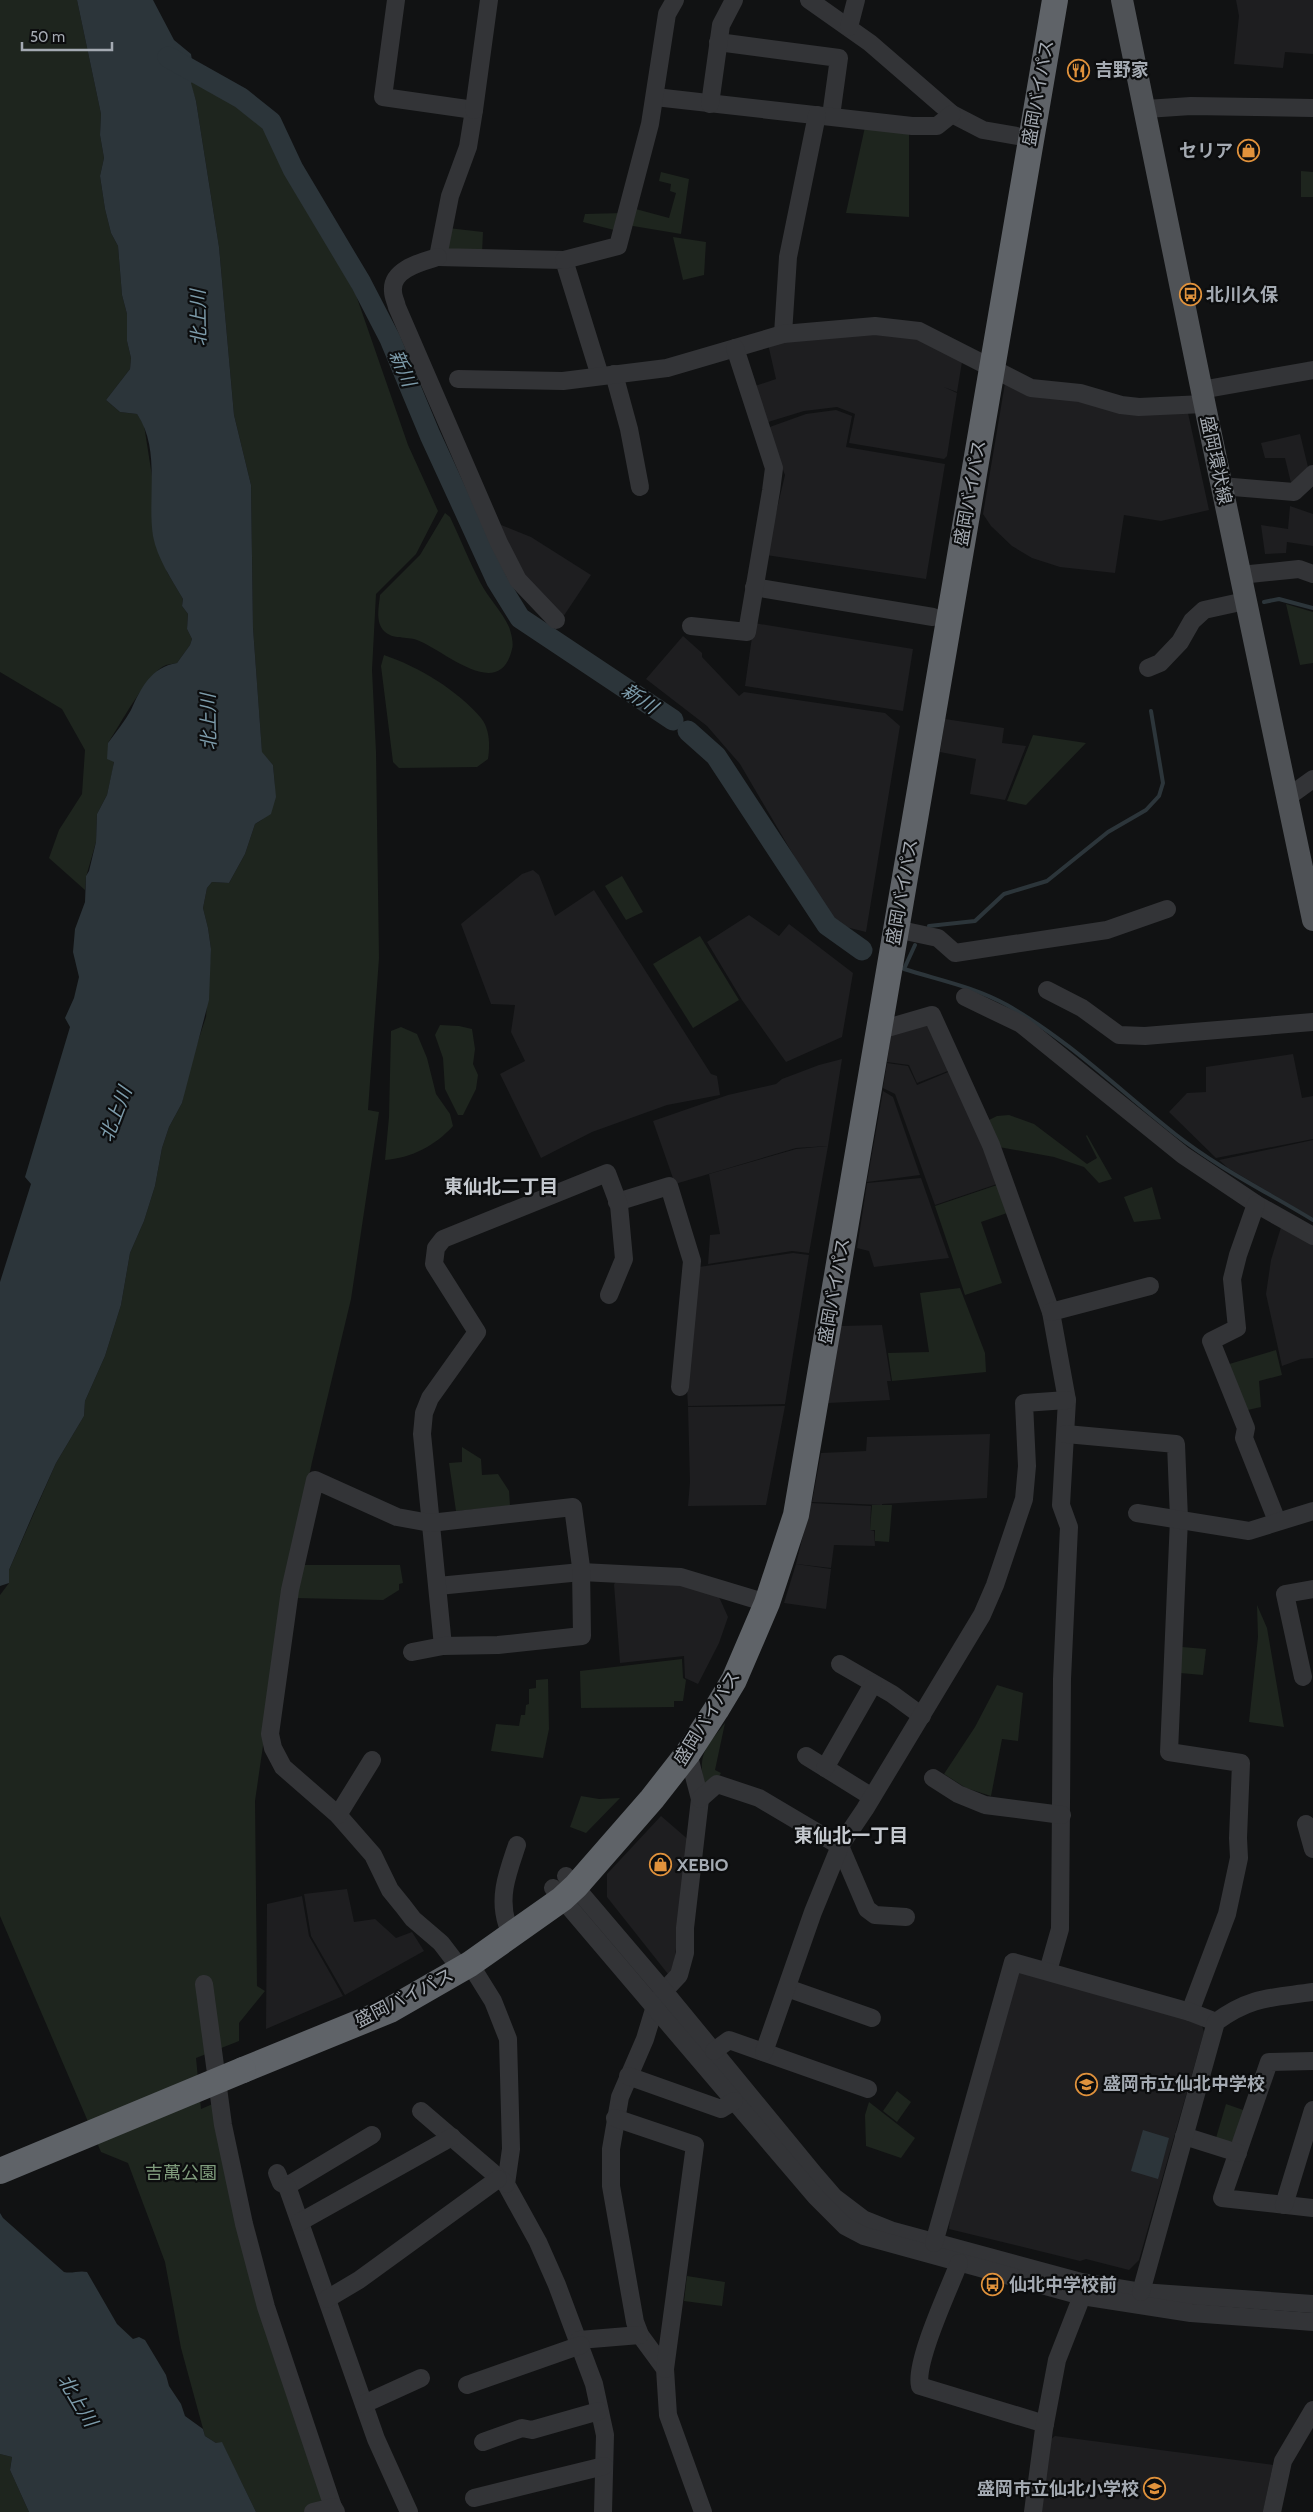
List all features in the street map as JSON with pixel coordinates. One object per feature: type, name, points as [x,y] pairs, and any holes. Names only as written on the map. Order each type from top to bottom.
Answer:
[{"type":"highway","name":"盛岡バイパス","points":[[462,1962],[507,1924],[564,1887],[634,1803],[696,1722],[761,1601],[781,1504],[933,617],[990,368],[1018,136],[1041,0]]},
{"type":"highway","name":"盛岡バイパス","points":[[0,2152],[240,2063],[390,2010],[462,1962],[564,1887],[652,1798],[688,1753],[734,1680],[761,1601],[796,1516],[1054,0]]},
{"type":"highway","name":"盛岡バイパス","points":[[0,2171],[240,2063]]},
{"type":"main road","name":"盛岡環状線","points":[[1122,0],[1146,109],[1200,399],[1221,486],[1313,920]]},
{"type":"street","points":[[396,0],[383,97],[474,110]]},
{"type":"street","points":[[438,257],[450,196],[468,147],[489,0]]},
{"type":"street","points":[[556,620],[518,580],[499,543],[397,307],[392,290],[399,274],[421,262],[438,257],[564,260],[618,246],[655,97],[667,14],[675,0]]},
{"type":"street","points":[[710,104],[721,25],[734,0]]},
{"type":"street","points":[[809,0],[849,27],[952,114],[983,130],[1018,136]]},
{"type":"street","points":[[849,27],[856,0]]},
{"type":"street","points":[[718,42],[838,58],[788,257],[783,334]]},
{"type":"street","points":[[655,97],[824,116],[937,126],[952,114]]},
{"type":"street","points":[[1146,109],[1191,106],[1313,108]]},
{"type":"street","points":[[564,260],[629,429],[640,487]]},
{"type":"street","points":[[458,380],[563,381],[667,368],[783,334],[875,326],[919,331],[1031,388],[1080,394],[1121,405],[1139,407],[1200,399],[1313,370]]},
{"type":"street","points":[[690,626],[748,632],[774,468],[735,348]]},
{"type":"street","points":[[1221,486],[1294,492],[1313,474]]},
{"type":"street","points":[[1240,575],[1299,569],[1313,574]]},
{"type":"street","points":[[754,587],[933,617]]},
{"type":"street","points":[[1148,668],[1160,663],[1180,642],[1192,621],[1204,610],[1245,601]]},
{"type":"street","points":[[1288,796],[1313,779]]},
{"type":"street","points":[[896,929],[938,938],[955,953],[1107,930],[1167,909]]},
{"type":"street","points":[[1047,990],[1082,1008],[1119,1034],[1145,1036],[1313,1022]]},
{"type":"street","points":[[964,997],[1021,1024],[1183,1155],[1256,1204],[1313,1236]]},
{"type":"street","points":[[879,1027],[887,1028],[932,1015],[991,1145],[1051,1312],[1067,1400],[1061,1505],[1069,1527],[1062,1678],[1060,1930],[1048,1971]]},
{"type":"street","points":[[443,1646],[422,1434],[424,1413],[430,1398],[477,1332],[434,1264],[436,1248],[443,1239],[606,1172],[618,1202],[624,1259],[609,1295]]},
{"type":"street","points":[[618,1202],[669,1186],[692,1261],[680,1387]]},
{"type":"street","points":[[1256,1204],[1238,1255],[1232,1279],[1237,1328],[1211,1341],[1246,1428],[1244,1438],[1277,1521]]},
{"type":"street","points":[[1051,1312],[1150,1286]]},
{"type":"street","points":[[764,2052],[813,1912],[840,1846],[922,1716],[982,1615],[995,1585],[1024,1499],[1027,1466],[1024,1402],[1067,1400]]},
{"type":"street","points":[[1066,1434],[1176,1444],[1179,1519],[1169,1752],[1241,1763],[1239,1858],[1227,1914],[1190,2012]]},
{"type":"street","points":[[327,2299],[359,2280],[502,2182],[512,2149],[508,2039],[493,2001],[462,1962],[408,1912],[390,1890],[373,1855],[338,1815],[283,1767],[273,1748],[270,1734],[290,1590],[315,1480],[397,1518],[430,1523],[573,1507],[581,1572],[582,1636],[482,1646],[443,1646],[412,1652]]},
{"type":"street","points":[[1137,1513],[1250,1531],[1313,1511]]},
{"type":"street","points":[[438,1586],[581,1572],[681,1577],[761,1601]]},
{"type":"street","points":[[1303,1677],[1285,1594],[1313,1589]]},
{"type":"street","points":[[840,1664],[922,1716]]},
{"type":"street","points":[[824,1768],[873,1684]]},
{"type":"street","points":[[665,2369],[640,2335],[611,2186],[611,2149],[615,2118],[628,2076],[645,2039],[656,2006],[664,1991],[680,1975],[686,1953],[685,1928],[700,1799],[688,1753]]},
{"type":"street","points":[[806,1756],[872,1796]]},
{"type":"street","points":[[338,1815],[372,1760]]},
{"type":"street","points":[[932,1778],[958,1794],[985,1805],[1062,1815]]},
{"type":"street","points":[[700,1799],[717,1784],[759,1798],[840,1846],[867,1909],[874,1915],[906,1917]]},
{"type":"street","points":[[1306,1824],[1313,1849]]},
{"type":"street","points":[[507,1924],[503,1911],[503,1894],[517,1845]]},
{"type":"street","points":[[564,1887],[664,1991],[834,2197],[863,2219],[934,2243],[1082,2282],[1141,2292],[1313,2304]]},
{"type":"street","points":[[564,1887],[656,2006],[816,2197],[845,2226],[864,2236],[1082,2296],[1191,2313],[1313,2322]]},
{"type":"street","points":[[934,2243],[1013,1962],[1190,2012],[1216,2022]]},
{"type":"street","points":[[204,1984],[223,2124],[244,2224],[266,2306],[334,2510],[313,2512]]},
{"type":"street","points":[[787,1988],[872,2018]]},
{"type":"street","points":[[1141,2292],[1216,2022],[1232,2010],[1255,2000],[1313,1992]]},
{"type":"street","points":[[714,2051],[729,2040],[868,2089]]},
{"type":"street","points":[[1313,2061],[1269,2062],[1222,2198],[1313,2208]]},
{"type":"street","points":[[628,2076],[720,2109],[734,2100]]},
{"type":"street","points":[[1284,2205],[1313,2110]]},
{"type":"street","points":[[421,2111],[479,2159],[502,2182],[538,2242],[580,2342],[594,2384],[605,2435],[603,2512]]},
{"type":"street","points":[[615,2118],[695,2145],[665,2369],[668,2415],[703,2512]]},
{"type":"street","points":[[372,2134],[282,2180],[300,2222],[376,2439],[409,2512]]},
{"type":"street","points":[[1184,2136],[1238,2153]]},
{"type":"street","points":[[300,2222],[452,2137]]},
{"type":"street","points":[[960,2263],[923,2356],[918,2378],[920,2386],[1045,2424]]},
{"type":"street","points":[[1033,2512],[1045,2424],[1057,2360],[1082,2296]]},
{"type":"street","points":[[467,2385],[580,2342],[640,2335]]},
{"type":"street","points":[[364,2404],[421,2378]]},
{"type":"street","points":[[1272,2512],[1283,2461],[1313,2410]]},
{"type":"street","points":[[483,2442],[522,2428],[532,2430],[599,2411]]},
{"type":"street","points":[[474,2498],[604,2466]]},
{"type":"shaded area","points":[[1236,0],[1313,0],[1313,54],[1285,52],[1283,68],[1234,64],[1239,16]]},
{"type":"shaded area","points":[[886,333],[917,337],[962,362],[957,392],[944,387],[957,393],[947,456],[944,459],[849,443],[855,414],[837,407],[804,411],[768,422],[755,386],[776,379],[768,344],[785,340]]},
{"type":"shaded area","points":[[1005,383],[1188,413],[1209,510],[1161,521],[1124,515],[1115,573],[1060,567],[1032,558],[1012,546],[991,526],[983,514]]},
{"type":"shaded area","points":[[836,410],[852,416],[846,447],[945,464],[926,579],[766,555],[785,475],[767,428],[806,414]]},
{"type":"shaded area","points":[[1300,434],[1308,467],[1291,483],[1285,458],[1265,458],[1261,443]]},
{"type":"shaded area","points":[[1290,506],[1313,514],[1313,546],[1287,542],[1286,553],[1265,554],[1261,525],[1288,529]]},
{"type":"shaded area","points":[[496,523],[531,537],[591,575],[561,620],[520,579]]},
{"type":"shaded area","points":[[754,623],[913,649],[903,711],[745,686]]},
{"type":"shaded area","points":[[683,636],[702,653],[702,657],[739,696],[744,692],[885,713],[900,726],[866,932],[846,927],[831,919],[740,764],[707,726],[646,679]]},
{"type":"shaded area","points":[[945,719],[1004,728],[1002,743],[1026,746],[1005,800],[970,794],[976,759],[940,752]]},
{"type":"shaded area","points":[[533,870],[539,875],[555,916],[594,890],[711,1074],[717,1076],[720,1095],[667,1105],[592,1132],[541,1158],[500,1074],[525,1061],[511,1032],[515,1005],[491,1004],[461,924],[522,874]]},
{"type":"shaded area","points":[[749,915],[779,936],[789,924],[853,973],[842,1037],[786,1062],[742,1000],[707,942]]},
{"type":"shaded area","points":[[931,1023],[953,1069],[917,1083],[909,1065],[887,1062],[891,1033]]},
{"type":"shaded area","points":[[1293,1054],[1302,1098],[1313,1096],[1313,1139],[1216,1158],[1169,1112],[1187,1093],[1206,1092],[1206,1067]]},
{"type":"shaded area","points":[[842,1059],[828,1146],[796,1148],[675,1184],[653,1121],[728,1095],[776,1084],[782,1079],[819,1065]]},
{"type":"shaded area","points":[[887,1063],[908,1066],[917,1085],[953,1070],[1000,1183],[935,1205],[895,1094],[883,1088]]},
{"type":"shaded area","points":[[883,1091],[893,1097],[920,1175],[867,1182]]},
{"type":"shaded area","points":[[1313,1140],[1313,1218],[1228,1168],[1219,1160]]},
{"type":"shaded area","points":[[828,1146],[809,1253],[792,1251],[708,1264],[710,1235],[720,1234],[709,1174],[796,1149]]},
{"type":"shaded area","points":[[921,1178],[949,1258],[874,1267],[869,1251],[857,1248],[867,1183]]},
{"type":"shaded area","points":[[1282,1224],[1313,1242],[1313,1358],[1301,1359],[1282,1366],[1266,1294],[1271,1260]]},
{"type":"shaded area","points":[[793,1253],[809,1255],[785,1404],[688,1406],[687,1389],[699,1267]]},
{"type":"shaded area","points":[[882,1325],[891,1381],[887,1381],[890,1400],[828,1403],[841,1326]]},
{"type":"shaded area","points":[[785,1406],[766,1505],[688,1506],[690,1482],[688,1407]]},
{"type":"shaded area","points":[[990,1434],[987,1498],[882,1504],[812,1502],[821,1453],[866,1451],[867,1437]]},
{"type":"shaded area","points":[[811,1503],[871,1506],[870,1530],[874,1531],[875,1546],[834,1545],[831,1568],[796,1564]]},
{"type":"shaded area","points":[[796,1564],[831,1569],[826,1609],[784,1603]]},
{"type":"shaded area","points":[[617,1581],[684,1584],[719,1597],[728,1617],[719,1643],[698,1684],[685,1678],[684,1656],[620,1663],[614,1584]]},
{"type":"shaded area","points":[[661,1816],[691,1842],[673,1970],[668,1974],[607,1897],[607,1874]]},
{"type":"shaded area","points":[[347,1889],[354,1922],[375,1919],[396,1938],[412,1932],[424,1951],[345,1995],[311,1936],[304,1894]]},
{"type":"shaded area","points":[[302,1896],[309,1936],[343,1996],[266,2029],[267,1904]]},
{"type":"shaded area","name":"盛岡市立仙北中学校","points":[[1021,1972],[1201,2023],[1204,2032],[1139,2260],[1129,2270],[1086,2259],[1080,2261],[949,2229],[951,2208],[1014,1975]]},
{"type":"shaded area","name":"盛岡市立仙北小学校","points":[[1055,2436],[1273,2465],[1263,2512],[1039,2512],[1047,2442]]},
{"type":"green space","points":[[0,0],[77,0],[101,114],[100,135],[104,158],[100,176],[111,233],[118,246],[122,295],[127,314],[127,341],[131,358],[130,369],[106,400],[120,412],[137,414],[144,425],[167,572],[183,599],[182,606],[188,614],[187,629],[192,639],[177,663],[166,665],[151,678],[108,743],[114,761],[113,768],[107,795],[97,814],[96,842],[86,877],[85,890],[49,858],[59,830],[82,794],[85,750],[62,709],[0,672]]},
{"type":"green space","name":"吉萬公園","points":[[195,79],[229,101],[262,126],[356,295],[408,445],[438,511],[416,554],[376,594],[372,670],[376,752],[379,958],[368,1110],[379,1112],[351,1299],[312,1462],[286,1587],[255,1801],[257,1986],[265,1991],[239,2023],[239,2041],[196,2058],[201,2109],[215,2103],[324,2493],[321,2501],[314,2504],[319,2512],[256,2512],[222,2443],[216,2443],[205,2436],[181,2348],[165,2262],[128,2163],[101,2152],[0,1916],[0,1595],[9,1583],[9,1570],[56,1463],[84,1416],[85,1401],[105,1356],[121,1305],[130,1253],[144,1221],[155,1186],[162,1148],[169,1127],[182,1103],[188,1071],[206,1017],[211,949],[203,908],[207,888],[212,882],[229,883],[245,854],[255,824],[269,813],[275,791],[273,765],[262,753],[253,628],[251,485],[234,415],[219,247],[196,101],[190,83]]},
{"type":"green space","points":[[865,127],[909,130],[909,217],[846,213]]},
{"type":"green space","points":[[1301,171],[1313,172],[1313,197],[1301,197]]},
{"type":"green space","points":[[661,172],[689,179],[681,234],[627,225],[632,208],[669,218],[676,193],[670,191],[671,184],[659,181]]},
{"type":"green space","points":[[623,213],[618,231],[583,222],[585,214]]},
{"type":"green space","points":[[448,228],[483,232],[482,253],[448,251]]},
{"type":"green space","points":[[673,237],[706,242],[704,275],[683,280]]},
{"type":"green space","points":[[445,513],[450,517],[483,588],[503,615],[510,629],[513,647],[506,665],[496,672],[484,673],[470,668],[417,640],[391,636],[384,631],[379,623],[380,595],[420,555]]},
{"type":"green space","points":[[1286,604],[1313,612],[1313,663],[1300,665]]},
{"type":"green space","points":[[384,655],[411,666],[437,680],[461,698],[481,718],[488,732],[488,759],[477,767],[399,768],[393,762],[381,666]]},
{"type":"green space","points":[[1033,735],[1086,743],[1026,805],[1007,801]]},
{"type":"green space","points":[[622,876],[643,912],[626,920],[605,886]]},
{"type":"green space","points":[[700,936],[739,1000],[693,1028],[653,964]]},
{"type":"green space","points":[[440,1025],[472,1029],[475,1049],[473,1064],[478,1075],[476,1089],[463,1115],[458,1115],[445,1089],[443,1058],[435,1035]]},
{"type":"green space","points":[[401,1027],[417,1034],[427,1058],[436,1094],[450,1114],[453,1126],[422,1150],[404,1157],[385,1160],[389,1117],[391,1031]]},
{"type":"green space","points":[[1009,1115],[1034,1124],[1087,1164],[1097,1158],[1087,1135],[1112,1179],[1099,1183],[1084,1167],[1054,1157],[999,1147],[987,1121],[997,1116]]},
{"type":"green space","points":[[1000,1184],[1010,1212],[981,1222],[1002,1283],[965,1295],[935,1206]]},
{"type":"green space","points":[[1152,1187],[1161,1219],[1134,1222],[1124,1197]]},
{"type":"green space","points":[[960,1288],[985,1353],[986,1372],[892,1381],[888,1353],[929,1352],[920,1293]]},
{"type":"green space","points":[[1276,1350],[1282,1375],[1259,1381],[1261,1407],[1243,1411],[1226,1365]]},
{"type":"green space","points":[[462,1447],[481,1459],[482,1475],[498,1474],[509,1491],[510,1506],[456,1511],[449,1463],[462,1462]]},
{"type":"green space","points":[[872,1505],[892,1505],[889,1542],[875,1541],[875,1530],[870,1530]]},
{"type":"green space","points":[[300,1565],[400,1565],[403,1583],[399,1584],[399,1590],[383,1600],[295,1598]]},
{"type":"green space","points":[[1257,1605],[1267,1628],[1284,1727],[1249,1722],[1258,1637]]},
{"type":"green space","points":[[1182,1647],[1206,1649],[1203,1675],[1180,1673]]},
{"type":"green space","points":[[682,1659],[683,1678],[686,1680],[683,1701],[674,1701],[674,1707],[581,1708],[580,1671]]},
{"type":"green space","points":[[548,1679],[549,1729],[543,1758],[491,1751],[496,1724],[519,1726],[521,1715],[525,1715],[526,1705],[529,1704],[529,1689],[536,1688],[536,1680]]},
{"type":"green space","points":[[997,1685],[1023,1693],[1018,1741],[1002,1739],[991,1796],[966,1788],[944,1774],[975,1727]]},
{"type":"green space","points":[[725,1723],[715,1770],[721,1773],[716,1781],[709,1785],[704,1783],[702,1773],[703,1757],[709,1744]]},
{"type":"green space","points":[[581,1796],[599,1799],[620,1798],[586,1833],[570,1827]]},
{"type":"green space","points":[[897,2091],[911,2102],[897,2122],[883,2111]]},
{"type":"green space","points":[[869,2102],[915,2138],[901,2158],[866,2146],[865,2115]]},
{"type":"green space","points":[[1226,2104],[1246,2111],[1236,2141],[1231,2142],[1216,2138]]},
{"type":"green space","points":[[687,2276],[725,2282],[722,2306],[684,2301]]},
{"type":"green space","points":[[0,2454],[12,2457],[10,2470],[29,2512],[0,2512]]},
{"type":"water","name":"北上川","points":[[77,0],[153,0],[174,40],[191,54],[195,79],[191,83],[196,101],[219,247],[234,415],[251,485],[253,628],[262,752],[273,765],[276,797],[271,814],[255,824],[245,854],[229,883],[212,882],[207,888],[203,908],[211,949],[209,1000],[182,1103],[169,1127],[162,1148],[155,1186],[144,1221],[130,1253],[121,1305],[105,1356],[85,1401],[84,1416],[56,1463],[33,1514],[9,1570],[9,1583],[0,1586],[0,1282],[31,1184],[25,1177],[70,1027],[65,1018],[74,998],[79,977],[73,952],[75,929],[85,902],[86,876],[96,842],[97,814],[107,795],[114,762],[107,759],[108,743],[129,714],[148,680],[160,669],[177,663],[192,639],[187,629],[188,614],[182,606],[183,599],[161,561],[153,536],[151,458],[149,442],[144,428],[137,414],[120,412],[106,400],[130,369],[131,358],[127,341],[127,314],[122,295],[118,246],[111,233],[100,176],[104,158],[100,135],[101,114]]},
{"type":"water","points":[[1143,2130],[1169,2138],[1158,2179],[1131,2171]]},
{"type":"water","name":"北上川","points":[[0,2213],[3,2218],[64,2272],[87,2272],[117,2324],[133,2339],[139,2337],[145,2340],[166,2375],[169,2386],[181,2404],[185,2416],[203,2429],[205,2436],[216,2443],[222,2442],[256,2512],[29,2512],[10,2470],[12,2457],[0,2454]]},
{"type":"waterway","name":"新川","points":[[168,57],[241,98],[271,122],[293,169],[361,283],[390,339],[430,435],[497,581],[520,618],[673,720]]},
{"type":"waterway","points":[[1264,602],[1279,599],[1313,608]]},
{"type":"waterway","points":[[929,926],[975,921],[1004,894],[1047,881],[1108,832],[1146,810],[1159,796],[1163,783],[1151,711]]},
{"type":"waterway","name":"新川","points":[[688,731],[716,756],[827,925],[862,950]]},
{"type":"waterway","points":[[915,945],[904,969],[982,993],[1030,1019],[1094,1066],[1191,1146],[1225,1169],[1313,1220]]},
{"type":"place","name":"吉野家","points":[[1079,70]]},
{"type":"place","name":"セリア","points":[[1249,151]]},
{"type":"place","name":"北川久保","points":[[1190,295]]},
{"type":"place","name":"XEBIO","points":[[661,1865]]},
{"type":"place","name":"盛岡市立仙北中学校","points":[[1087,2084]]},
{"type":"place","name":"仙北中学校前","points":[[993,2285]]},
{"type":"place","name":"盛岡市立仙北小学校","points":[[1155,2489]]},
{"type":"district","name":"東仙北二丁目","points":[[501,1186]]},
{"type":"district","name":"東仙北一丁目","points":[[851,1835]]}]
